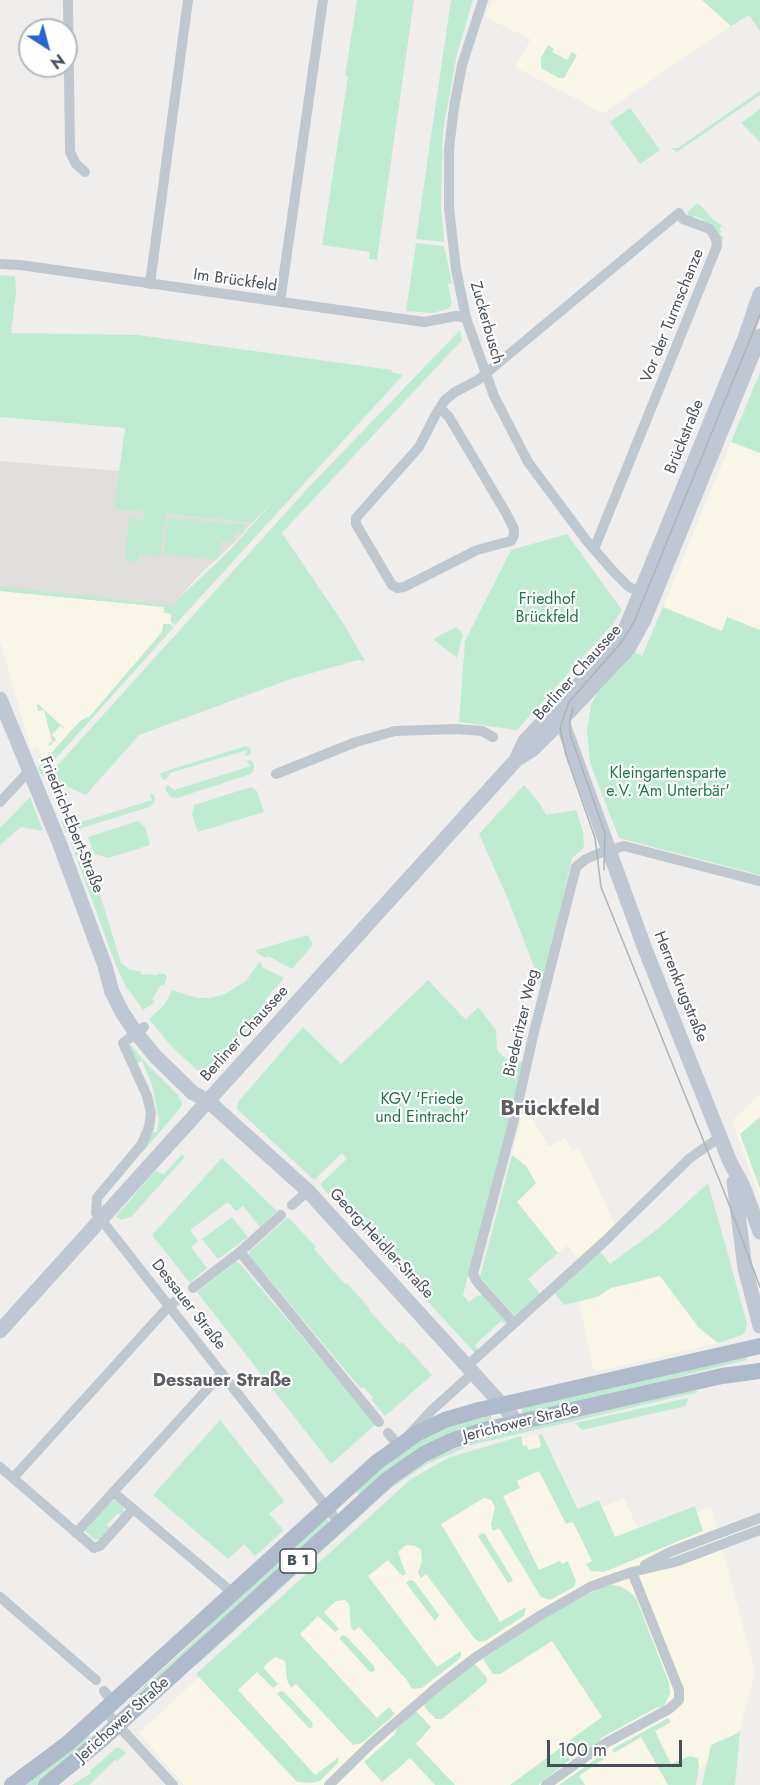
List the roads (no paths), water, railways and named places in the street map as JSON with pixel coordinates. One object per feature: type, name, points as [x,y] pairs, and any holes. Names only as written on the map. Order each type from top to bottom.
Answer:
[{"type":"main road","name":"Jerichower Straße","points":[[12,1785],[53,1755],[107,1701],[399,1446],[445,1420],[500,1405],[760,1346]]},
{"type":"main road","name":"Jerichower Straße","points":[[46,1785],[118,1725],[388,1479],[424,1454],[465,1436],[515,1423],[722,1376],[760,1371]]},
{"type":"street","points":[[68,0],[70,152],[76,164],[85,171]]},
{"type":"street","points":[[150,284],[188,0]]},
{"type":"street","points":[[280,302],[323,0]]},
{"type":"street","name":"Zuckerbusch","points":[[483,0],[462,65],[453,107],[449,149],[449,208],[456,269],[466,318],[485,375],[503,417],[528,462],[594,549],[627,585],[647,595]]},
{"type":"street","name":"Vor der Turmschanze","points":[[485,375],[679,213],[683,219],[705,227],[713,234],[717,246],[594,549]]},
{"type":"street","name":"Im Brückfeld","points":[[0,264],[424,322],[456,316],[466,318]]},
{"type":"street","name":"Brückstraße","points":[[647,595],[760,294]]},
{"type":"street","name":"Brückstraße","points":[[647,595],[760,336]]},
{"type":"street","points":[[440,408],[449,417],[506,513],[514,529],[514,535],[511,541],[477,550],[404,587],[397,588],[392,585],[363,536],[356,524],[356,518],[419,447],[440,408],[448,397],[485,375]]},
{"type":"street","name":"Berliner Chaussee","points":[[0,1331],[516,760],[533,749],[620,639],[647,595]]},
{"type":"street","name":"Friedrich-Ebert-Straße","points":[[0,699],[59,842],[105,966],[114,998],[140,1030],[200,1085],[208,1101]]},
{"type":"street","name":"Herrenkrugstraße","points":[[559,715],[645,949],[760,1232]]},
{"type":"street","points":[[276,774],[356,742],[395,731],[456,729],[486,732],[493,737]]},
{"type":"street","points":[[0,802],[30,770]]},
{"type":"street","points":[[608,850],[624,846],[759,881]]},
{"type":"street","name":"Biederitzer Weg","points":[[514,1323],[477,1282],[473,1274],[517,1108],[574,871],[586,860],[608,850]]},
{"type":"street","points":[[101,1219],[95,1210],[97,1198],[142,1144],[150,1123],[151,1113],[147,1096],[123,1043],[140,1030]]},
{"type":"street","name":"Georg-Heidler-Straße","points":[[208,1101],[308,1191],[512,1416],[515,1423]]},
{"type":"street","points":[[470,1370],[514,1323],[604,1242],[690,1158],[720,1137]]},
{"type":"street","name":"Herrenkrugstraße","points":[[730,1162],[738,1203],[745,1269],[760,1326]]},
{"type":"street","points":[[292,1205],[308,1191]]},
{"type":"street","points":[[193,1288],[240,1252],[281,1215]]},
{"type":"street","name":"Dessauer Straße","points":[[101,1219],[339,1523]]},
{"type":"street","points":[[240,1252],[378,1422]]},
{"type":"street","points":[[13,1478],[169,1306],[180,1297]]},
{"type":"street","name":"Jerichower Straße","points":[[399,1446],[470,1370]]},
{"type":"street","points":[[76,1533],[222,1373]]},
{"type":"street","points":[[388,1433],[399,1446]]},
{"type":"street","points":[[0,1467],[96,1548],[133,1509]]},
{"type":"street","points":[[113,1492],[233,1593]]},
{"type":"street","points":[[632,1572],[670,1551],[760,1518]]},
{"type":"street","points":[[329,1785],[391,1726],[476,1657],[541,1615],[590,1587],[632,1572],[675,1562],[760,1530]]},
{"type":"street","points":[[546,1785],[603,1744],[669,1709],[679,1700],[678,1688],[632,1572]]},
{"type":"street","points":[[0,1597],[96,1680]]},
{"type":"street","points":[[107,1701],[118,1725],[173,1785]]},
{"type":"tram line","points":[[760,315],[634,622],[620,644],[569,702],[560,728],[566,755],[595,838],[601,887],[727,1199],[760,1287]]},
{"type":"tram line","points":[[573,708],[570,734],[605,833],[604,870]]},
{"type":"district","name":"Brückfeld","points":[[550,1110]]},
{"type":"district","name":"Dessauer Straße","points":[[222,1382]]},
{"type":"park label","name":"Friedhof Brückfeld","points":[[547,609]]},
{"type":"park label","name":"Kleingartensparte e.V. 'Am Unterbär'","points":[[668,783]]},
{"type":"park label","name":"KGV 'Friede und Eintracht'","points":[[422,1109]]}]
